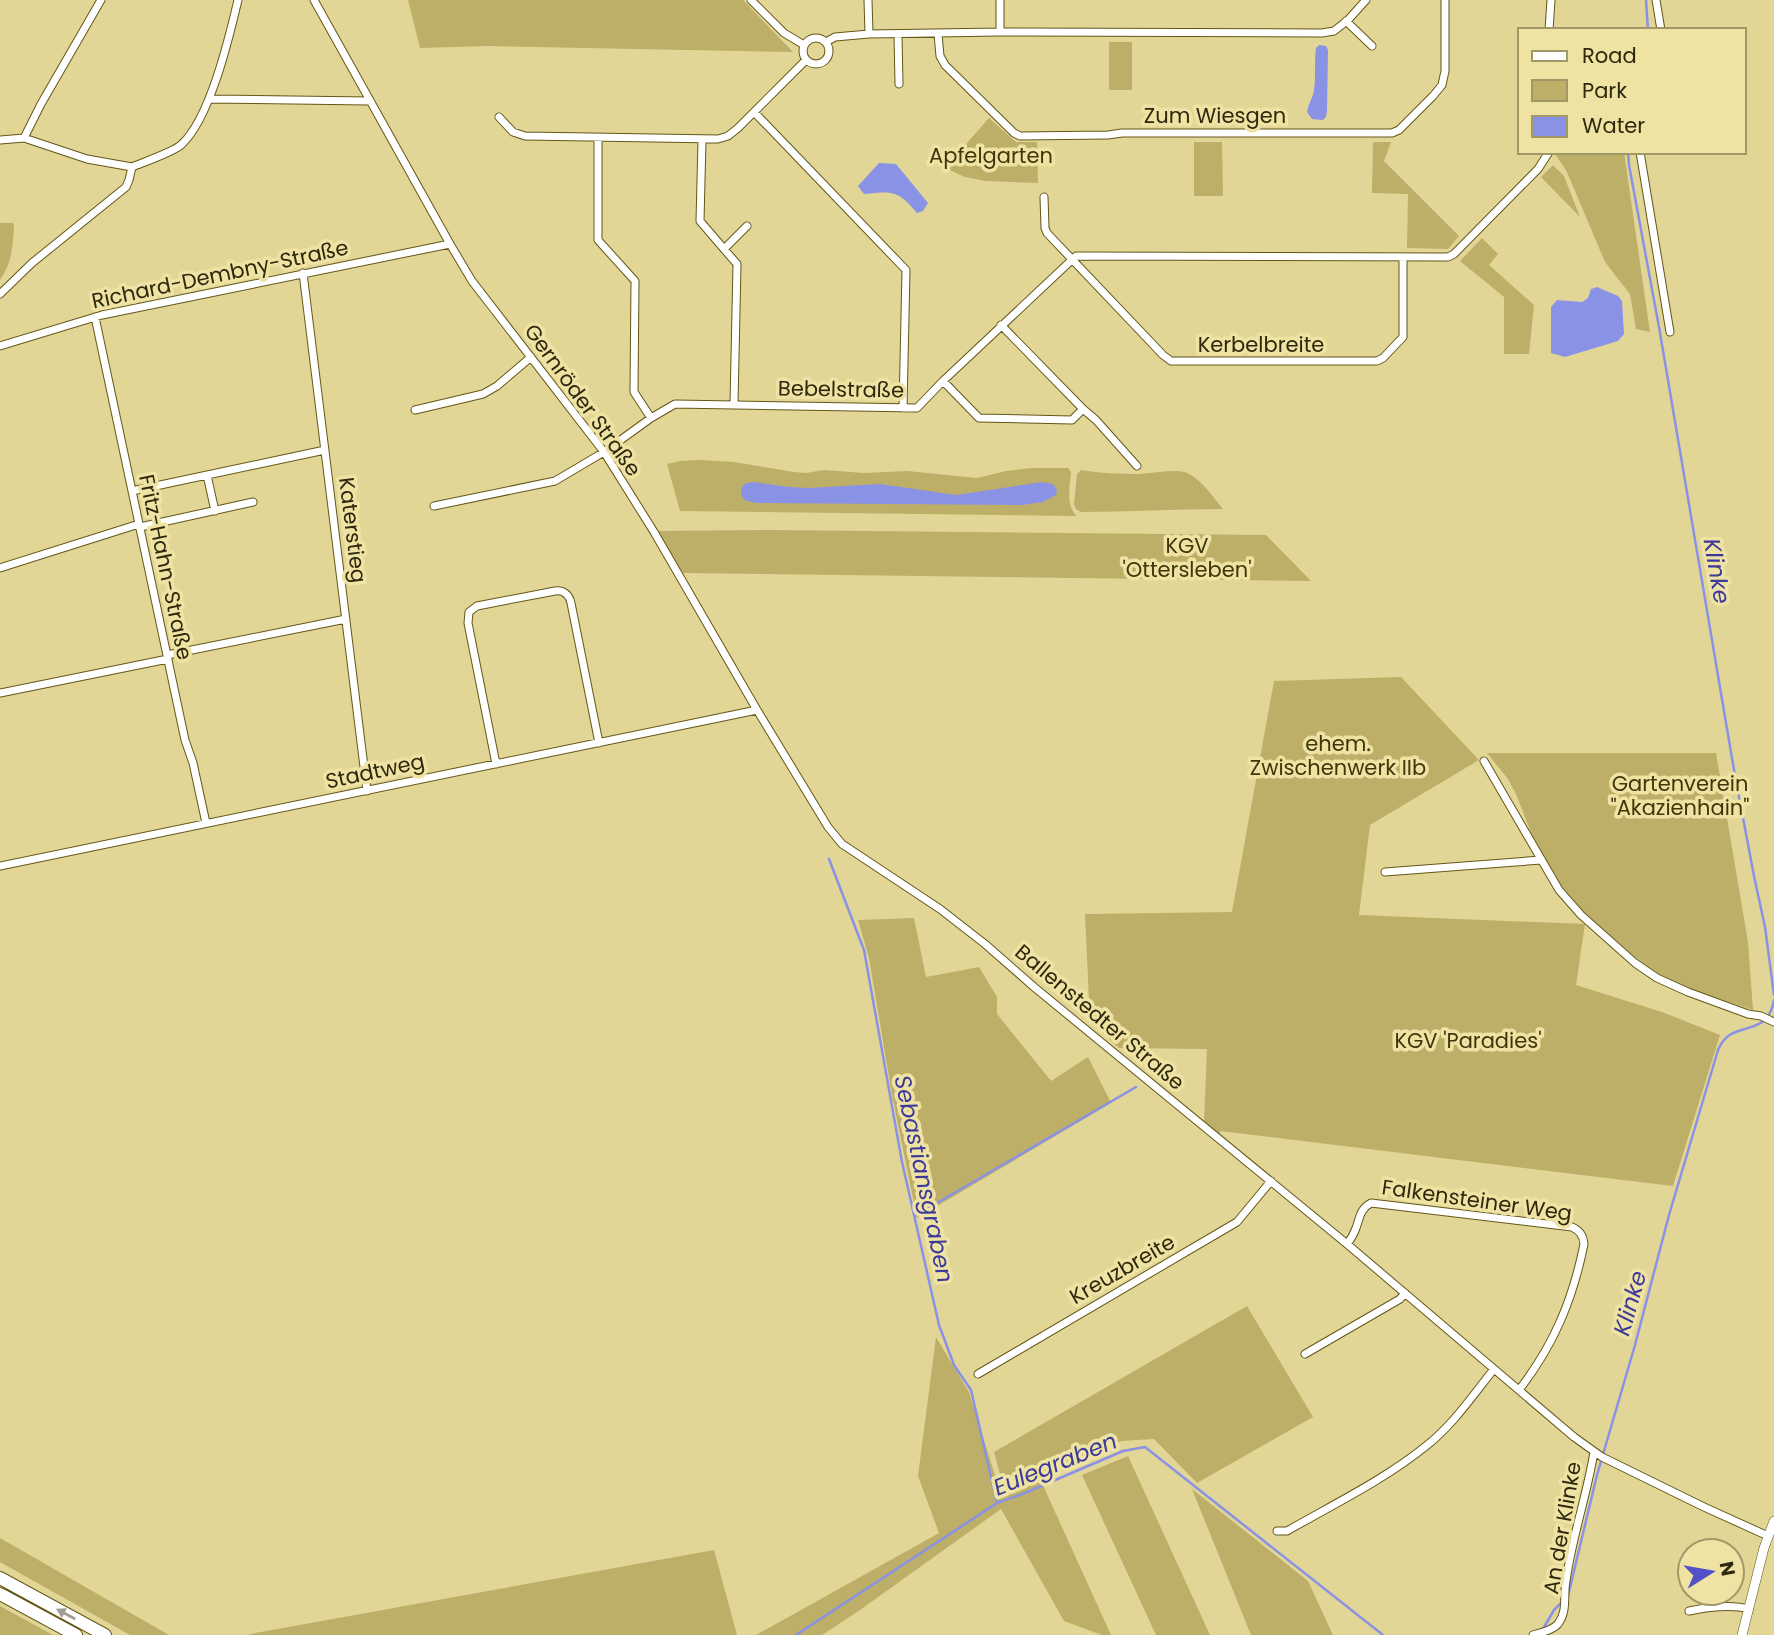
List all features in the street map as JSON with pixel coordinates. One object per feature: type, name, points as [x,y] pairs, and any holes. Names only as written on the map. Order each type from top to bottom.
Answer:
[{"type":"highway","points":[[0,1578],[105,1635]]},
{"type":"highway","points":[[0,1594],[76,1635]]},
{"type":"street","points":[[24,138],[101,0]]},
{"type":"street","points":[[0,141],[24,138],[87,159],[132,167],[180,146],[209,99],[238,0]]},
{"type":"street","name":"Gernröder Straße","points":[[314,0],[472,281],[604,452],[788,758]]},
{"type":"street","points":[[751,0],[783,33],[804,45]]},
{"type":"street","points":[[869,0],[869,34]]},
{"type":"street","points":[[1000,0],[1000,32]]},
{"type":"street","points":[[826,42],[835,37],[869,34],[1322,33],[1334,32],[1366,0]]},
{"type":"street","name":"Zum Wiesgen","points":[[939,34],[940,56],[945,65],[1020,136],[1122,133],[1392,133],[1399,130],[1441,85],[1445,71],[1445,0]]},
{"type":"street","points":[[1549,28],[1552,0]]},
{"type":"street","points":[[1656,0],[1661,28]]},
{"type":"street","points":[[1346,21],[1372,46]]},
{"type":"street","points":[[898,34],[899,84]]},
{"type":"street","points":[[817,38],[826,42],[829,52],[824,61],[813,64],[806,60],[803,54],[804,45],[817,38]]},
{"type":"street","points":[[499,117],[513,132],[525,136],[718,139],[728,136],[806,60]]},
{"type":"street","points":[[209,99],[369,101]]},
{"type":"street","points":[[754,112],[906,270],[903,408]]},
{"type":"street","points":[[598,138],[598,240],[635,281],[634,392],[651,418]]},
{"type":"street","points":[[702,140],[700,221],[737,264],[734,404]]},
{"type":"street","points":[[1044,197],[1047,233],[1072,259],[1076,256],[1448,257],[1538,169],[1548,154]]},
{"type":"street","points":[[1640,154],[1671,332]]},
{"type":"street","points":[[0,294],[32,263],[125,187],[132,167]]},
{"type":"street","points":[[724,249],[747,226]]},
{"type":"street","name":"Richard-Dembny-Straße","points":[[0,346],[95,317],[450,244]]},
{"type":"street","name":"Kerbelbreite","points":[[1072,259],[1171,361],[1276,362],[1377,361],[1383,358],[1403,337],[1403,258]]},
{"type":"street","name":"Bebelstraße","points":[[434,506],[555,481],[675,404],[917,408],[1072,259]]},
{"type":"street","name":"Katerstieg","points":[[303,273],[367,791]]},
{"type":"street","name":"Fritz-Hahn-Straße","points":[[95,317],[185,740],[194,763],[206,823]]},
{"type":"street","points":[[1001,326],[1096,419],[1137,466]]},
{"type":"street","points":[[415,410],[488,392],[531,357]]},
{"type":"street","points":[[943,381],[979,418],[1072,420],[1083,409]]},
{"type":"street","points":[[132,491],[325,450]]},
{"type":"street","points":[[207,475],[215,511]]},
{"type":"street","points":[[0,568],[139,526],[253,502]]},
{"type":"street","points":[[496,764],[468,623],[469,612],[475,607],[557,591],[566,594],[571,603],[599,743]]},
{"type":"street","points":[[0,693],[346,619]]},
{"type":"street","name":"Stadtweg","points":[[0,866],[757,710]]},
{"type":"street","name":"Ballenstedter Straße","points":[[788,758],[828,827],[842,844],[940,909],[985,944],[1044,996],[1271,1181],[1599,1455],[1768,1536]]},
{"type":"street","points":[[1484,761],[1559,890],[1581,915],[1657,978],[1688,992],[1774,1022]]},
{"type":"street","points":[[1385,872],[1541,860]]},
{"type":"street","name":"Kreuzbreite","points":[[978,1374],[1237,1222],[1271,1181]]},
{"type":"street","name":"Falkensteiner Weg","points":[[1347,1244],[1353,1236],[1361,1212],[1371,1203],[1572,1227],[1578,1230],[1583,1236],[1584,1244],[1571,1297],[1550,1343],[1519,1390]]},
{"type":"street","points":[[1305,1354],[1400,1299],[1405,1293]]},
{"type":"street","points":[[1277,1531],[1287,1531],[1374,1481],[1428,1445],[1458,1414],[1494,1368]]},
{"type":"street","name":"An der Klinke","points":[[1533,1635],[1557,1625],[1565,1608],[1564,1590],[1574,1537],[1599,1455]]},
{"type":"street","points":[[1742,1635],[1768,1536],[1774,1524]]},
{"type":"street","points":[[1689,1611],[1710,1607],[1749,1609]]},
{"type":"green space","points":[[408,0],[743,0],[793,52],[488,46],[420,48]]},
{"type":"green space","points":[[1109,42],[1132,42],[1132,90],[1109,90]]},
{"type":"green space","name":"Apfelgarten","points":[[989,118],[1016,142],[1037,142],[1038,183],[986,181],[965,177],[945,168]]},
{"type":"green space","points":[[1194,142],[1222,142],[1223,196],[1194,196]]},
{"type":"green space","points":[[1373,142],[1391,142],[1384,161],[1459,236],[1448,249],[1407,248],[1408,194],[1372,193]]},
{"type":"green space","points":[[1624,154],[1650,332],[1636,329],[1630,294],[1605,262],[1567,172],[1556,155]]},
{"type":"green space","points":[[1553,165],[1564,176],[1580,217],[1541,177]]},
{"type":"green space","points":[[0,223],[13,223],[14,226],[9,260],[0,280]]},
{"type":"green space","points":[[1482,238],[1498,254],[1489,265],[1534,305],[1529,354],[1504,354],[1504,297],[1460,261]]},
{"type":"green space","points":[[700,460],[734,462],[806,473],[824,470],[864,473],[907,471],[977,478],[1032,468],[1068,468],[1071,472],[1071,507],[1077,516],[680,511],[667,464]]},
{"type":"green space","points":[[1081,470],[1130,474],[1170,471],[1187,473],[1207,489],[1223,509],[1081,512],[1074,504],[1077,474]]},
{"type":"green space","name":"KGV 'Ottersleben'","points":[[657,531],[1266,535],[1311,581],[683,573]]},
{"type":"green space","name":"KGV 'Paradies'","points":[[1401,677],[1479,760],[1370,825],[1359,915],[1585,924],[1576,985],[1662,1012],[1720,1035],[1673,1186],[1220,1131],[1220,1134],[1204,1121],[1207,1049],[1119,1048],[1090,1021],[1085,914],[1232,912],[1274,681]]},
{"type":"green space","name":"Gartenverein \"Akazienhain\"","points":[[1487,753],[1716,753],[1748,942],[1753,1010],[1687,988],[1661,976],[1585,913],[1561,885],[1532,835],[1508,779]]},
{"type":"green space","points":[[914,918],[926,977],[979,967],[997,997],[997,1014],[1051,1081],[1088,1057],[1111,1103],[917,1218],[892,1095],[869,958],[858,920]]},
{"type":"green space","points":[[1247,1306],[1313,1417],[1197,1483],[1154,1439],[1121,1441],[1005,1493],[994,1452]]},
{"type":"green space","points":[[936,1337],[969,1392],[1002,1498],[1041,1481],[1111,1635],[1102,1635],[1064,1621],[1001,1509],[822,1635],[756,1635],[939,1533],[918,1476]]},
{"type":"green space","points":[[1128,1456],[1210,1635],[1156,1635],[1082,1475]]},
{"type":"green space","points":[[1192,1489],[1308,1581],[1333,1635],[1251,1635]]},
{"type":"green space","points":[[0,1538],[169,1635],[130,1635],[0,1562]]},
{"type":"green space","points":[[714,1550],[737,1635],[245,1635]]},
{"type":"green space","points":[[0,1606],[53,1635],[0,1635]]},
{"type":"water","points":[[1319,45],[1326,46],[1328,50],[1327,111],[1323,120],[1312,119],[1307,112],[1314,90],[1316,48]]},
{"type":"water","points":[[879,163],[896,164],[928,203],[923,211],[917,213],[905,200],[894,194],[864,194],[858,186]]},
{"type":"water","points":[[1597,287],[1618,296],[1622,301],[1624,334],[1618,341],[1565,357],[1551,353],[1551,307],[1557,300],[1582,302],[1588,298],[1591,289]]},
{"type":"water","points":[[752,482],[809,488],[880,484],[956,495],[1042,482],[1053,484],[1057,490],[1056,495],[1043,502],[1022,505],[756,503],[744,500],[741,493],[744,484]]},
{"type":"waterway","name":"Klinke","points":[[1646,0],[1648,28]]},
{"type":"waterway","name":"Klinke","points":[[1628,154],[1734,770],[1765,927],[1774,995]]},
{"type":"waterway","name":"Sebastiansgraben","points":[[829,859],[864,950],[902,1162],[939,1325],[954,1365],[971,1390],[997,1503]]},
{"type":"waterway","name":"Klinke","points":[[1568,1596],[1597,1475],[1718,1050],[1731,1034],[1764,1020],[1770,1013],[1774,1000]]},
{"type":"waterway","points":[[915,1216],[1136,1087]]},
{"type":"waterway","name":"Eulegraben","points":[[796,1635],[997,1503],[1123,1451],[1145,1447],[1383,1635]]},
{"type":"waterway","name":"Klinke","points":[[1543,1629],[1561,1603]]},
{"type":"park label","name":"ehem. Zwischenwerk IIb","points":[[1338,755]]}]
